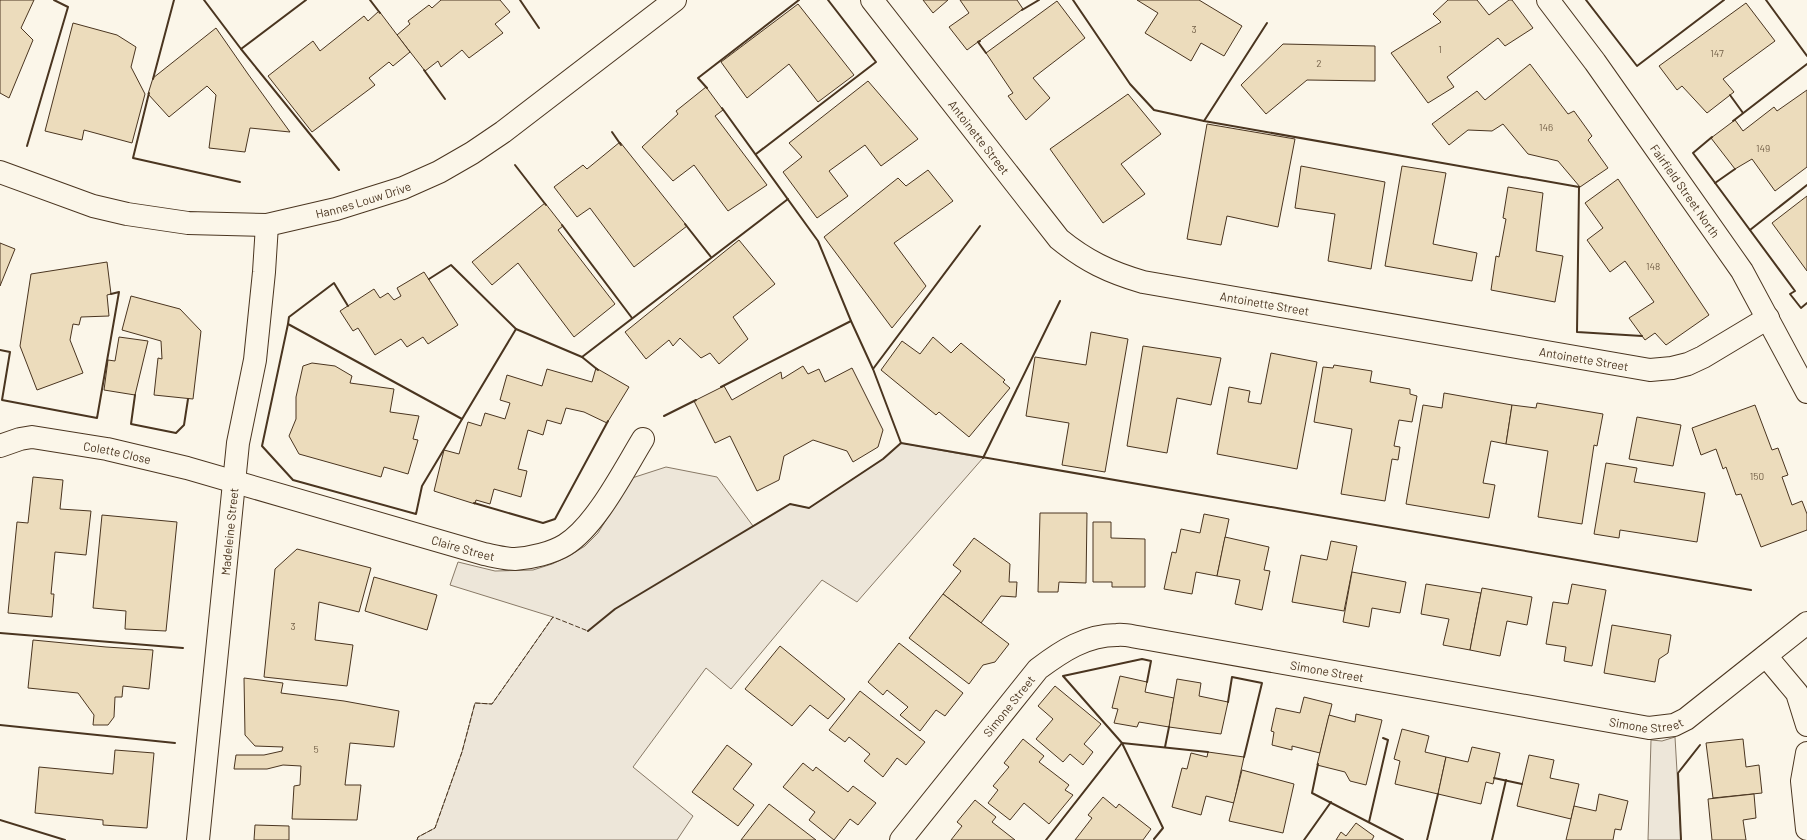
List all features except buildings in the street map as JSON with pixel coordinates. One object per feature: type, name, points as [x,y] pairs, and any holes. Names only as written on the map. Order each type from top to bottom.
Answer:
[{"type":"street","name":"Hannes Louw Drive","points":[[0,172],[86,204],[128,214],[188,223],[267,225],[336,210],[403,188],[456,163],[504,132],[675,0]]},
{"type":"street","name":"Antoinette Street","points":[[872,0],[952,105],[1059,239],[1077,254],[1097,266],[1119,275],[1143,282],[1650,370],[1672,368],[1688,364],[1703,357],[1768,318]]},
{"type":"street","name":"Fairfield Street North","points":[[1548,0],[1595,62],[1738,265],[1807,392]]},
{"type":"street","name":"Madeleine Street","points":[[198,840],[238,443],[254,360],[264,272],[267,225]]},
{"type":"street","name":"Colette Close","points":[[0,446],[20,438],[32,437],[47,439],[107,449],[234,481]]},
{"type":"street","name":"Claire Street","points":[[234,481],[484,554],[515,559],[548,552],[565,545],[579,534],[598,512],[643,439]]},
{"type":"street","name":"Simone Street","points":[[901,840],[1038,669],[1063,650],[1090,638],[1118,635],[1143,638],[1649,728],[1674,725],[1686,719],[1807,623]]},
{"type":"street","points":[[1766,656],[1797,693],[1807,725]]},
{"type":"street","points":[[1807,753],[1802,780],[1807,829]]},
{"type":"shaded area","points":[[901,443],[983,458],[857,602],[822,580],[731,689],[706,668],[633,767],[693,816],[677,840],[417,840],[418,837],[435,828],[462,752],[475,703],[492,704],[553,617],[450,585],[458,562],[495,571],[533,570],[552,564],[585,546],[598,533],[632,478],[666,467],[717,477],[753,526],[790,504],[809,508],[883,459]]},
{"type":"shaded area","points":[[1675,737],[1681,840],[1648,840],[1651,740],[1662,741]]},
{"type":"fence","points":[[417,840],[418,837],[435,828],[462,752],[475,703],[492,704],[553,617],[588,631]]},
{"type":"wall","points":[[27,146],[68,7],[54,0]]},
{"type":"wall","points":[[153,79],[174,0]]},
{"type":"wall","points":[[204,0],[241,49]]},
{"type":"wall","points":[[306,0],[241,49],[339,170]]},
{"type":"wall","points":[[370,0],[380,13]]},
{"type":"wall","points":[[520,0],[539,28]]},
{"type":"wall","points":[[707,88],[698,78],[799,0]]},
{"type":"wall","points":[[756,154],[876,62],[828,0]]},
{"type":"wall","points":[[1022,10],[1039,0]]},
{"type":"wall","points":[[1073,0],[1130,84],[1154,110],[1204,121]]},
{"type":"wall","points":[[1586,0],[1637,66],[1724,0]]},
{"type":"wall","points":[[1766,0],[1807,56]]},
{"type":"wall","points":[[1267,23],[1204,121],[1579,187],[1577,332],[1642,336]]},
{"type":"wall","points":[[980,41],[978,42],[986,53]]},
{"type":"wall","points":[[1733,121],[1807,64]]},
{"type":"wall","points":[[424,70],[445,99]]},
{"type":"wall","points":[[149,93],[133,158],[240,182]]},
{"type":"wall","points":[[1730,95],[1743,113]]},
{"type":"wall","points":[[722,108],[818,241],[851,321],[873,369],[901,443]]},
{"type":"wall","points":[[612,132],[621,145]]},
{"type":"wall","points":[[1712,137],[1693,153],[1795,291],[1790,294],[1801,308],[1807,303]]},
{"type":"wall","points":[[515,165],[546,205]]},
{"type":"wall","points":[[1715,183],[1735,169]]},
{"type":"wall","points":[[1750,230],[1807,185]]},
{"type":"wall","points":[[288,324],[262,446],[293,480],[416,514],[422,486],[516,329],[582,357],[788,199]]},
{"type":"wall","points":[[685,224],[711,257]]},
{"type":"wall","points":[[562,225],[632,318]]},
{"type":"wall","points":[[873,369],[980,226]]},
{"type":"wall","points":[[429,279],[451,265],[516,329]]},
{"type":"wall","points":[[348,306],[334,283],[289,317],[288,324],[462,419]]},
{"type":"wall","points":[[0,350],[10,352],[2,400],[97,418],[119,292],[111,294]]},
{"type":"wall","points":[[983,458],[1060,301]]},
{"type":"wall","points":[[721,387],[851,321]]},
{"type":"wall","points":[[582,357],[598,370]]},
{"type":"wall","points":[[135,395],[131,424],[176,433],[184,425],[188,399]]},
{"type":"wall","points":[[664,416],[696,400]]},
{"type":"wall","points":[[474,503],[543,523],[555,519],[608,421]]},
{"type":"wall","points":[[588,631],[615,609],[790,504],[809,508],[883,459],[901,443],[1751,590]]},
{"type":"wall","points":[[0,633],[183,648]]},
{"type":"wall","points":[[1147,682],[1151,661],[1142,659],[1063,676],[1122,743],[1163,828],[1154,839]]},
{"type":"wall","points":[[1228,702],[1232,677],[1262,683],[1244,757]]},
{"type":"wall","points":[[0,725],[175,743]]},
{"type":"wall","points":[[1165,747],[1169,727]]},
{"type":"wall","points":[[1369,822],[1388,740],[1383,738]]},
{"type":"wall","points":[[1046,840],[1122,743],[1208,752]]},
{"type":"wall","points":[[1681,840],[1678,773],[1700,745]]},
{"type":"wall","points":[[1318,764],[1312,793],[1403,840]]},
{"type":"wall","points":[[1494,778],[1522,784]]},
{"type":"wall","points":[[1492,840],[1506,780]]},
{"type":"wall","points":[[1427,840],[1438,794]]},
{"type":"wall","points":[[1304,840],[1331,802]]},
{"type":"wall","points":[[0,820],[65,840]]}]
